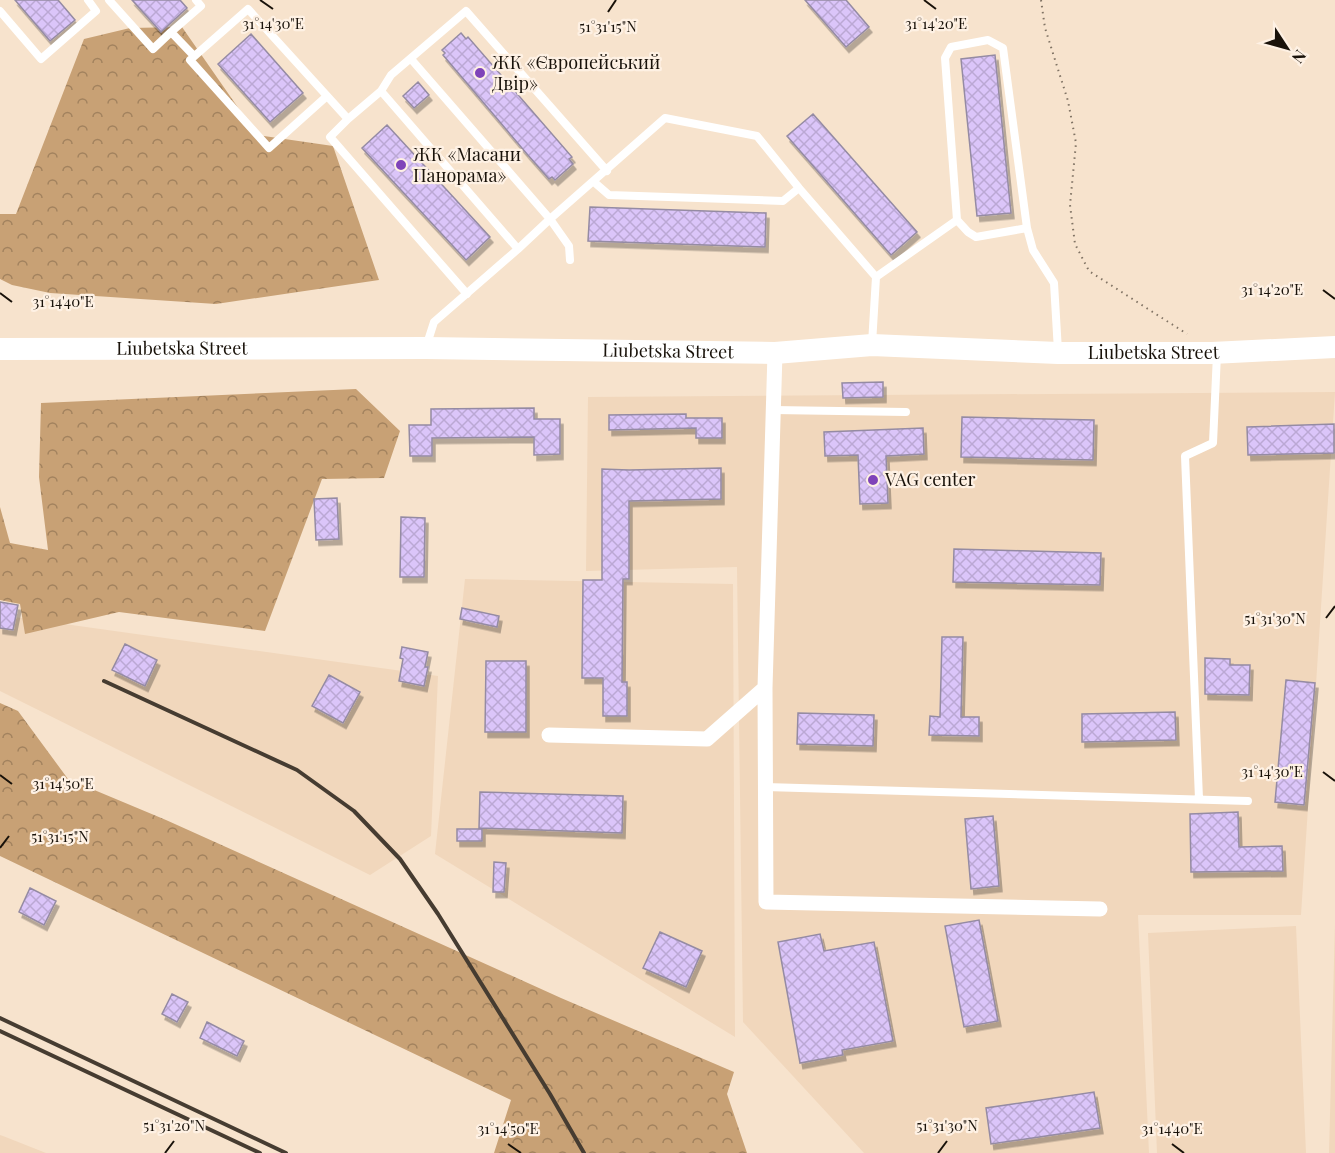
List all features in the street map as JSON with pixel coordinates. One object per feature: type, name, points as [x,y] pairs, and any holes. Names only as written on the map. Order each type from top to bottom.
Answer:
[{"type":"main road","name":"Liubetska Street","points":[[0,349],[426,348],[775,353],[872,345],[1058,353],[1215,353],[1335,347]]},
{"type":"street","points":[[775,353],[765,688],[766,902],[1100,909]]},
{"type":"street","points":[[549,735],[707,739],[765,688]]},
{"type":"lane","points":[[0,10],[41,59],[96,11],[88,0]]},
{"type":"lane","points":[[109,0],[153,49],[201,6],[196,0]]},
{"type":"lane","points":[[327,96],[269,148],[190,60],[248,9],[348,119]]},
{"type":"lane","points":[[467,294],[330,137],[381,91],[391,75],[466,11],[607,171]]},
{"type":"lane","points":[[171,32],[194,56]]},
{"type":"lane","points":[[1027,228],[976,237],[957,220],[945,58],[951,47],[988,40],[1003,48],[1027,228],[1033,250],[1054,283],[1058,353]]},
{"type":"lane","points":[[411,58],[550,219],[568,246],[570,260]]},
{"type":"lane","points":[[381,91],[518,249]]},
{"type":"lane","points":[[426,348],[434,322],[665,118],[757,136],[876,277],[872,345]]},
{"type":"lane","points":[[594,182],[609,195],[783,201],[799,188]]},
{"type":"lane","points":[[876,277],[957,220]]},
{"type":"lane","points":[[1199,799],[1185,456],[1213,443],[1215,353]]},
{"type":"lane","points":[[773,410],[906,412]]},
{"type":"lane","points":[[765,787],[1248,801]]},
{"type":"path","points":[[1041,0],[1045,28],[1068,101],[1076,143],[1070,205],[1075,244],[1089,271],[1215,353]]},
{"type":"shaded area","points":[[1335,392],[1301,915],[1138,915],[1149,1153],[864,1153],[743,1022],[737,567],[586,571],[588,397]]},
{"type":"shaded area","points":[[465,579],[733,584],[735,1037],[435,854]]},
{"type":"shaded area","points":[[0,615],[438,676],[431,836],[370,875],[0,691]]},
{"type":"shaded area","points":[[1335,923],[1335,1153],[1329,1153]]},
{"type":"shaded area","points":[[1296,926],[1306,1153],[1157,1153],[1148,933]]},
{"type":"shaded area","points":[[0,1135],[3,1136],[46,1153],[0,1153]]},
{"type":"green space","points":[[182,27],[257,135],[333,146],[379,280],[216,304],[50,293],[12,285],[0,279],[0,214],[16,214],[84,39],[130,28]]},
{"type":"green space","points":[[356,389],[400,431],[384,478],[322,479],[265,631],[119,612],[25,634],[20,604],[0,600],[0,507],[10,543],[48,550],[39,477],[41,403]]},
{"type":"green space","points":[[0,703],[18,711],[68,779],[166,820],[561,998],[734,1072],[727,1094],[747,1153],[494,1153],[511,1100],[0,856]]},
{"type":"building","points":[[15,0],[58,0],[75,20],[50,41]]},
{"type":"building","points":[[132,0],[180,0],[187,8],[161,32]]},
{"type":"building","points":[[805,0],[846,0],[869,27],[846,47]]},
{"type":"building","points":[[461,33],[466,39],[468,37],[572,157],[569,159],[573,164],[555,180],[552,177],[549,179],[443,55],[445,53],[442,50]]},
{"type":"building","points":[[251,34],[303,93],[270,122],[218,64]]},
{"type":"building","points":[[995,55],[1011,213],[977,216],[961,59]]},
{"type":"building","points":[[418,82],[429,95],[414,108],[403,96]]},
{"type":"building","points":[[813,114],[917,232],[891,255],[787,136]]},
{"type":"building","points":[[387,125],[490,237],[466,260],[362,148]]},
{"type":"building","points":[[590,207],[766,213],[765,247],[588,241]]},
{"type":"building","points":[[883,382],[883,397],[843,398],[842,383]]},
{"type":"building","points":[[534,408],[534,419],[560,419],[560,454],[534,455],[534,437],[432,438],[432,456],[410,456],[409,425],[431,425],[431,409]]},
{"type":"building","points":[[686,414],[686,418],[722,418],[722,438],[696,438],[696,428],[609,430],[609,415]]},
{"type":"building","points":[[962,417],[1094,420],[1093,460],[961,457]]},
{"type":"building","points":[[1334,424],[1334,453],[1248,455],[1247,427]]},
{"type":"building","name":"VAG center","points":[[923,428],[924,454],[886,456],[888,503],[860,504],[858,455],[825,456],[824,432]]},
{"type":"building","points":[[721,468],[721,499],[629,501],[629,579],[623,579],[622,682],[627,682],[627,716],[603,716],[603,678],[582,678],[583,580],[602,580],[602,469]]},
{"type":"building","points":[[337,498],[339,539],[316,540],[314,499]]},
{"type":"building","points":[[401,517],[425,518],[424,577],[400,577]]},
{"type":"building","points":[[954,549],[1101,553],[1100,585],[953,582]]},
{"type":"building","points":[[0,602],[18,605],[13,630],[0,628]]},
{"type":"building","points":[[462,608],[499,616],[497,627],[460,619]]},
{"type":"building","points":[[942,637],[963,637],[961,717],[979,717],[979,736],[929,735],[930,716],[940,717]]},
{"type":"building","points":[[125,644],[157,660],[145,686],[112,670]]},
{"type":"building","points":[[402,647],[428,652],[424,686],[399,681],[403,659],[400,658]]},
{"type":"building","points":[[1205,658],[1230,659],[1230,665],[1250,665],[1249,695],[1205,694]]},
{"type":"building","points":[[486,661],[526,661],[526,732],[485,732]]},
{"type":"building","points":[[329,675],[360,692],[343,723],[312,706]]},
{"type":"building","points":[[1286,680],[1315,683],[1304,805],[1275,802]]},
{"type":"building","points":[[1175,712],[1176,740],[1082,742],[1082,714]]},
{"type":"building","points":[[798,713],[874,715],[873,746],[797,744]]},
{"type":"building","points":[[480,792],[623,796],[622,833],[479,828]]},
{"type":"building","points":[[1238,812],[1239,847],[1282,846],[1283,871],[1191,872],[1190,814]]},
{"type":"building","points":[[993,816],[999,886],[971,889],[965,819]]},
{"type":"building","points":[[457,829],[482,829],[482,841],[457,841]]},
{"type":"building","points":[[494,862],[506,863],[504,892],[493,892]]},
{"type":"building","points":[[30,888],[56,901],[44,925],[19,912]]},
{"type":"building","points":[[979,920],[998,1021],[964,1027],[945,926]]},
{"type":"building","points":[[660,932],[702,951],[686,987],[643,968]]},
{"type":"building","points":[[820,934],[824,951],[874,942],[893,1041],[842,1050],[843,1055],[800,1063],[778,942]]},
{"type":"building","points":[[172,994],[188,1002],[177,1022],[162,1014]]},
{"type":"building","points":[[207,1022],[244,1041],[237,1056],[200,1038]]},
{"type":"building","points":[[1094,1092],[1100,1128],[991,1144],[986,1108]]},
{"type":"railway","points":[[104,681],[297,770],[354,811],[400,859],[438,914],[584,1153]]},
{"type":"railway","points":[[0,1018],[286,1153]]},
{"type":"railway","points":[[0,1031],[260,1153]]},
{"type":"place","name":"ЖК «Європейський Двір»","points":[[480,73]]},
{"type":"place","name":"ЖК «Масани Панорама»","points":[[401,165]]},
{"type":"place","name":"VAG center","points":[[873,480]]}]
